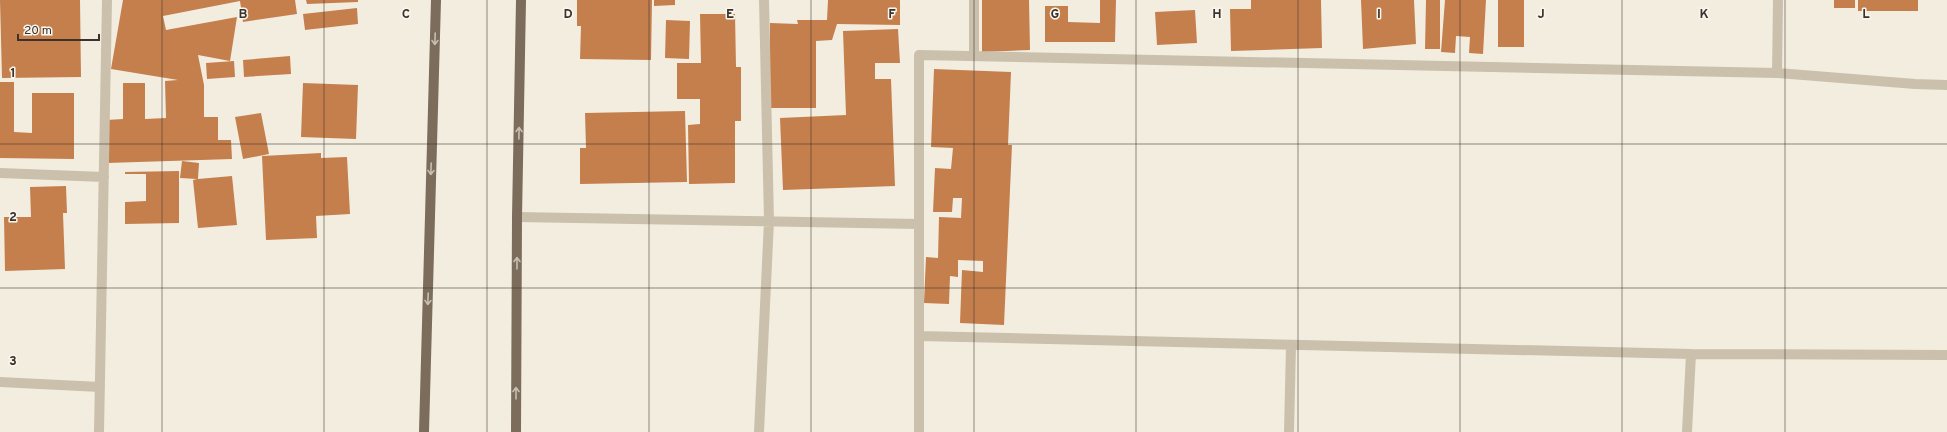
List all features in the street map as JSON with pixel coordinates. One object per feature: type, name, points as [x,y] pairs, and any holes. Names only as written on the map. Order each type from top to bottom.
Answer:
[{"type":"main road","points":[[424,432],[436,0]]},
{"type":"main road","points":[[516,432],[517,217],[521,0]]},
{"type":"street","points":[[100,432],[107,0]]},
{"type":"street","points":[[759,432],[769,221],[764,0]]},
{"type":"street","points":[[974,0],[974,56]]},
{"type":"street","points":[[1777,73],[1778,0]]},
{"type":"street","points":[[919,432],[919,55],[1777,73],[1916,84],[1947,84]]},
{"type":"street","points":[[0,173],[104,177]]},
{"type":"street","points":[[517,217],[919,224]]},
{"type":"street","points":[[919,336],[1691,354],[1947,356]]},
{"type":"street","points":[[1289,432],[1291,344]]},
{"type":"street","points":[[1687,432],[1691,354]]},
{"type":"street","points":[[0,382],[100,387]]},
{"type":"building","points":[[0,0],[80,0],[81,77],[2,78]]},
{"type":"building","points":[[123,0],[295,0],[297,14],[243,22],[240,1],[163,16],[166,30],[237,17],[230,61],[198,55],[204,85],[204,117],[218,117],[218,140],[231,140],[232,159],[107,163],[106,120],[123,119],[123,83],[145,83],[145,119],[166,118],[165,81],[178,80],[111,69]]},
{"type":"building","points":[[306,0],[358,0],[358,2],[307,4]]},
{"type":"building","points":[[577,0],[652,0],[651,60],[580,59],[581,26],[577,26]]},
{"type":"building","points":[[654,0],[675,0],[675,5],[654,6]]},
{"type":"building","points":[[828,0],[900,0],[900,25],[837,24],[832,40],[816,41],[816,108],[770,108],[770,23],[798,24],[797,20],[827,20]]},
{"type":"building","points":[[982,0],[1029,0],[1030,50],[982,52]]},
{"type":"building","points":[[1100,0],[1116,0],[1115,42],[1045,42],[1045,6],[1068,6],[1068,22],[1100,23]]},
{"type":"building","points":[[1251,0],[1321,0],[1322,48],[1231,51],[1230,9],[1251,9]]},
{"type":"building","points":[[1361,0],[1414,0],[1416,44],[1363,49]]},
{"type":"building","points":[[1426,0],[1440,0],[1440,49],[1425,49]]},
{"type":"building","points":[[1445,0],[1486,0],[1483,54],[1469,53],[1470,37],[1456,36],[1455,53],[1441,52]]},
{"type":"building","points":[[1498,0],[1524,0],[1524,47],[1498,47]]},
{"type":"building","points":[[1834,0],[1855,0],[1855,8],[1834,8]]},
{"type":"building","points":[[1858,0],[1918,0],[1918,11],[1858,11]]},
{"type":"building","points":[[357,8],[358,24],[305,30],[303,14]]},
{"type":"building","points":[[1195,10],[1197,43],[1157,45],[1155,12]]},
{"type":"building","points":[[700,14],[735,14],[736,67],[741,67],[741,121],[735,121],[735,183],[689,184],[688,125],[700,124],[700,99],[677,99],[677,63],[701,63]]},
{"type":"building","points":[[666,20],[690,21],[689,59],[665,58]]},
{"type":"building","points":[[898,29],[900,63],[875,63],[875,79],[891,79],[895,186],[783,190],[780,118],[846,115],[843,31]]},
{"type":"building","points":[[290,56],[291,74],[244,77],[243,60]]},
{"type":"building","points":[[234,61],[235,77],[207,79],[206,63]]},
{"type":"building","points":[[934,69],[1011,72],[1008,145],[1012,145],[1004,325],[960,323],[962,270],[983,272],[983,261],[958,260],[958,277],[950,276],[949,304],[924,303],[926,257],[938,258],[939,217],[961,218],[962,198],[953,198],[952,212],[933,212],[935,168],[951,169],[953,148],[931,147]]},
{"type":"building","points":[[0,82],[14,82],[14,132],[32,133],[32,93],[74,93],[74,159],[0,158]]},
{"type":"building","points":[[303,83],[358,85],[356,139],[301,137]]},
{"type":"building","points":[[685,111],[687,182],[580,184],[580,148],[586,148],[585,113]]},
{"type":"building","points":[[261,113],[269,154],[243,159],[235,117]]},
{"type":"building","points":[[321,153],[321,158],[347,157],[350,214],[316,216],[317,238],[266,240],[262,156]]},
{"type":"building","points":[[182,161],[199,163],[198,179],[232,176],[237,225],[198,228],[193,180],[197,179],[180,178]]},
{"type":"building","points":[[179,171],[179,223],[125,224],[125,202],[146,201],[146,174],[125,174],[125,172]]},
{"type":"building","points":[[66,186],[67,213],[63,213],[65,269],[5,271],[4,217],[31,217],[30,187]]}]
